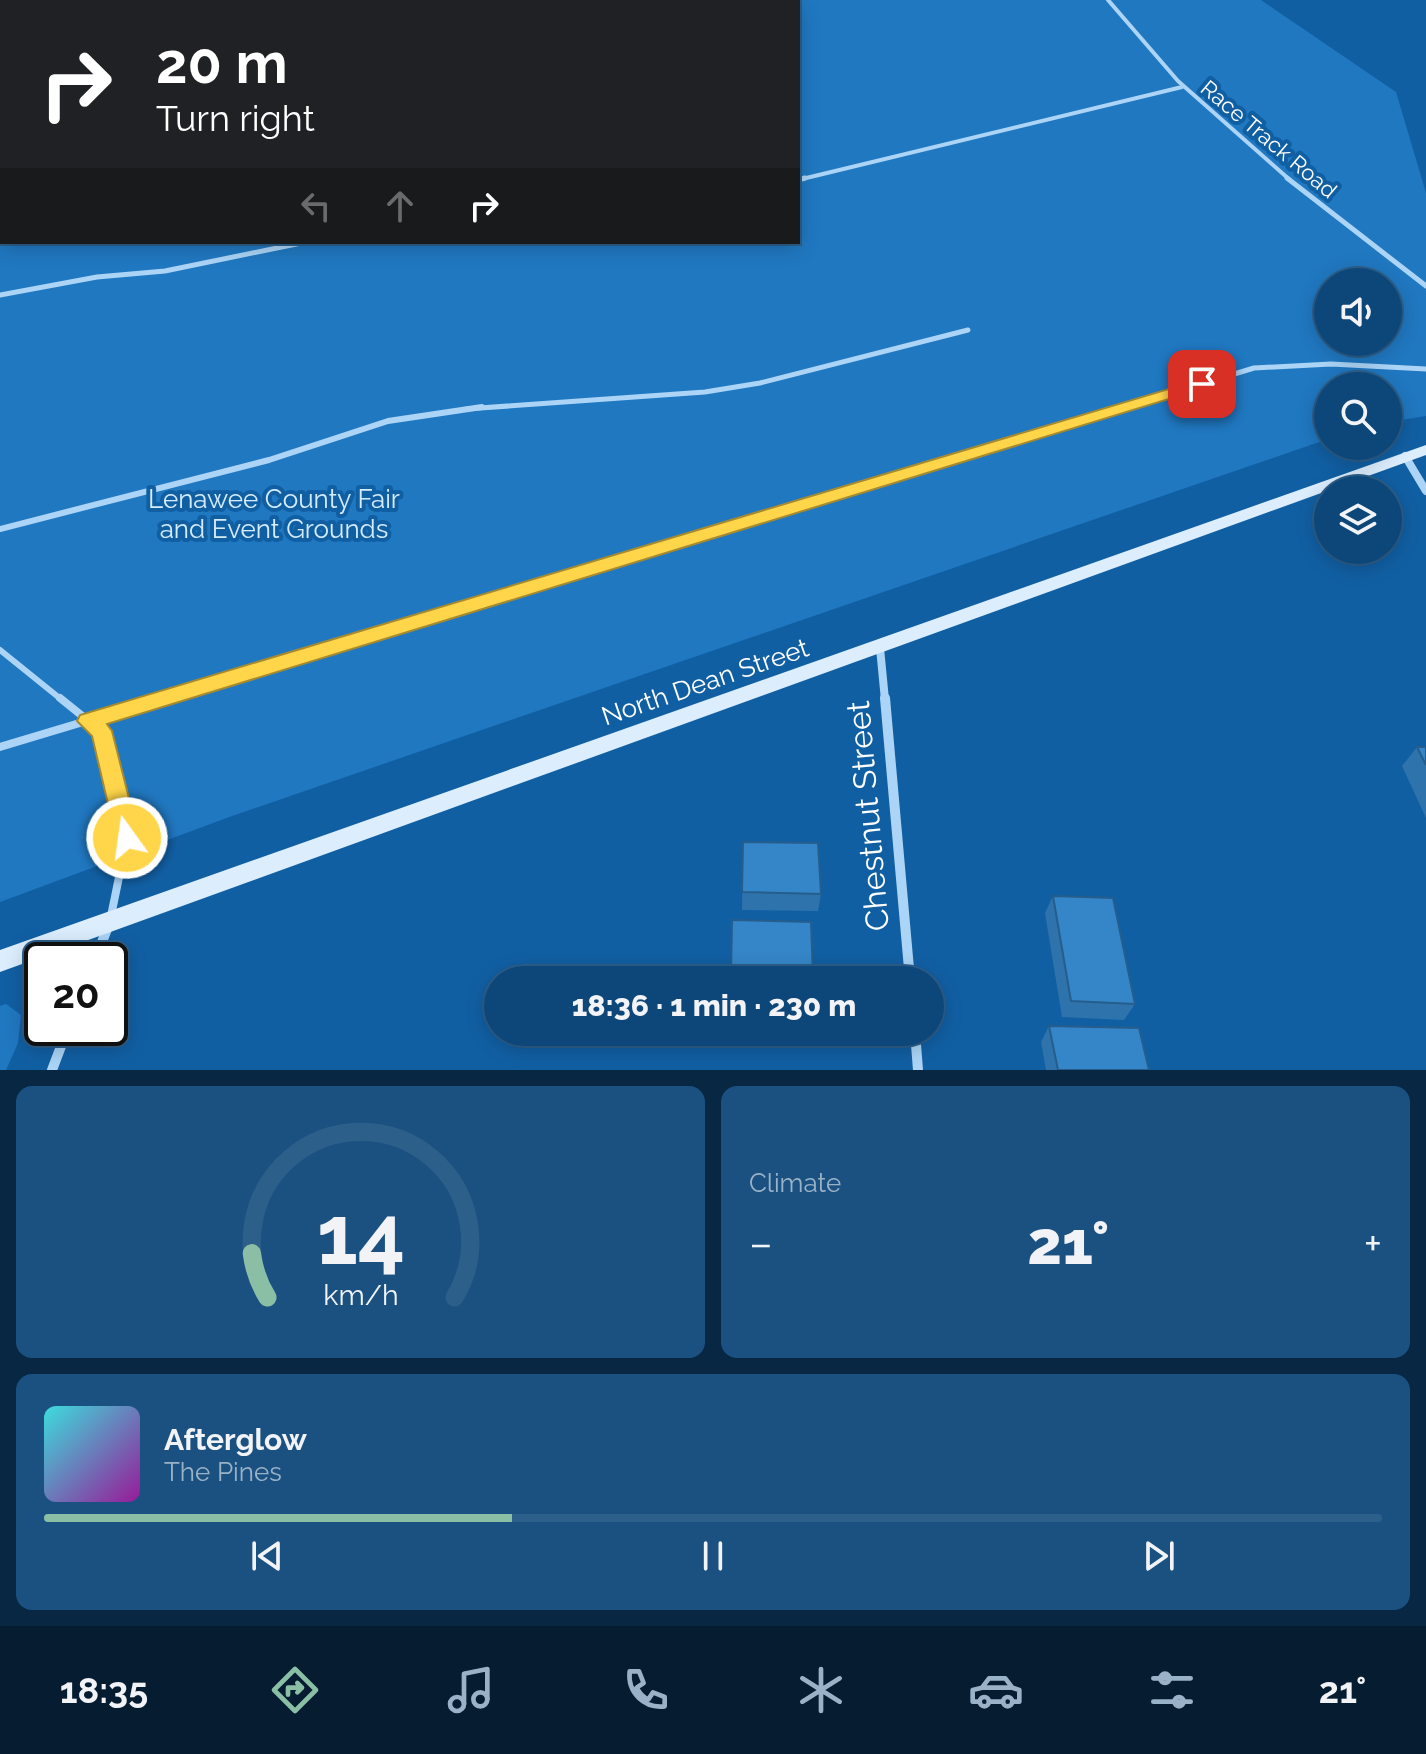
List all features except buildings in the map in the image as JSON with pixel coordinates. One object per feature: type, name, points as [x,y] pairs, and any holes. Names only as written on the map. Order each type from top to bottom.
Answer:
[{"type":"street","name":"North Dean Street","points":[[0,961],[1426,450]]},
{"type":"street","points":[[1405,456],[1426,491]]},
{"type":"street","name":"Chestnut Street","points":[[880,648],[909,966]]},
{"type":"street","points":[[102,942],[111,919]]},
{"type":"street","points":[[52,1070],[61,1046]]},
{"type":"street","points":[[916,1046],[918,1070]]},
{"type":"lane","name":"Race Track Road","points":[[1108,0],[1158,64],[1182,87],[1260,154],[1426,286]]},
{"type":"lane","points":[[800,180],[1182,87]]},
{"type":"lane","points":[[0,295],[97,277],[165,271],[296,244]]},
{"type":"lane","points":[[0,529],[269,460],[388,421],[477,407],[705,392],[760,383],[968,330]]},
{"type":"lane","points":[[0,747],[1254,368],[1331,364],[1426,369]]},
{"type":"lane","points":[[0,650],[101,731],[127,838],[111,919]]},
{"type":"green space","name":"Lenawee County Fair and Event Grounds","points":[[800,0],[1261,0],[1396,92],[1426,193],[1426,416],[1402,420],[1402,372],[1314,372],[1314,444],[232,816],[0,902],[0,244],[800,244]]},
{"type":"green space","points":[[6,1004],[21,1015],[18,1043],[6,1070],[0,1070],[0,1006]]},
{"type":"route","points":[[127,838],[101,731],[88,721],[1202,384]]}]
